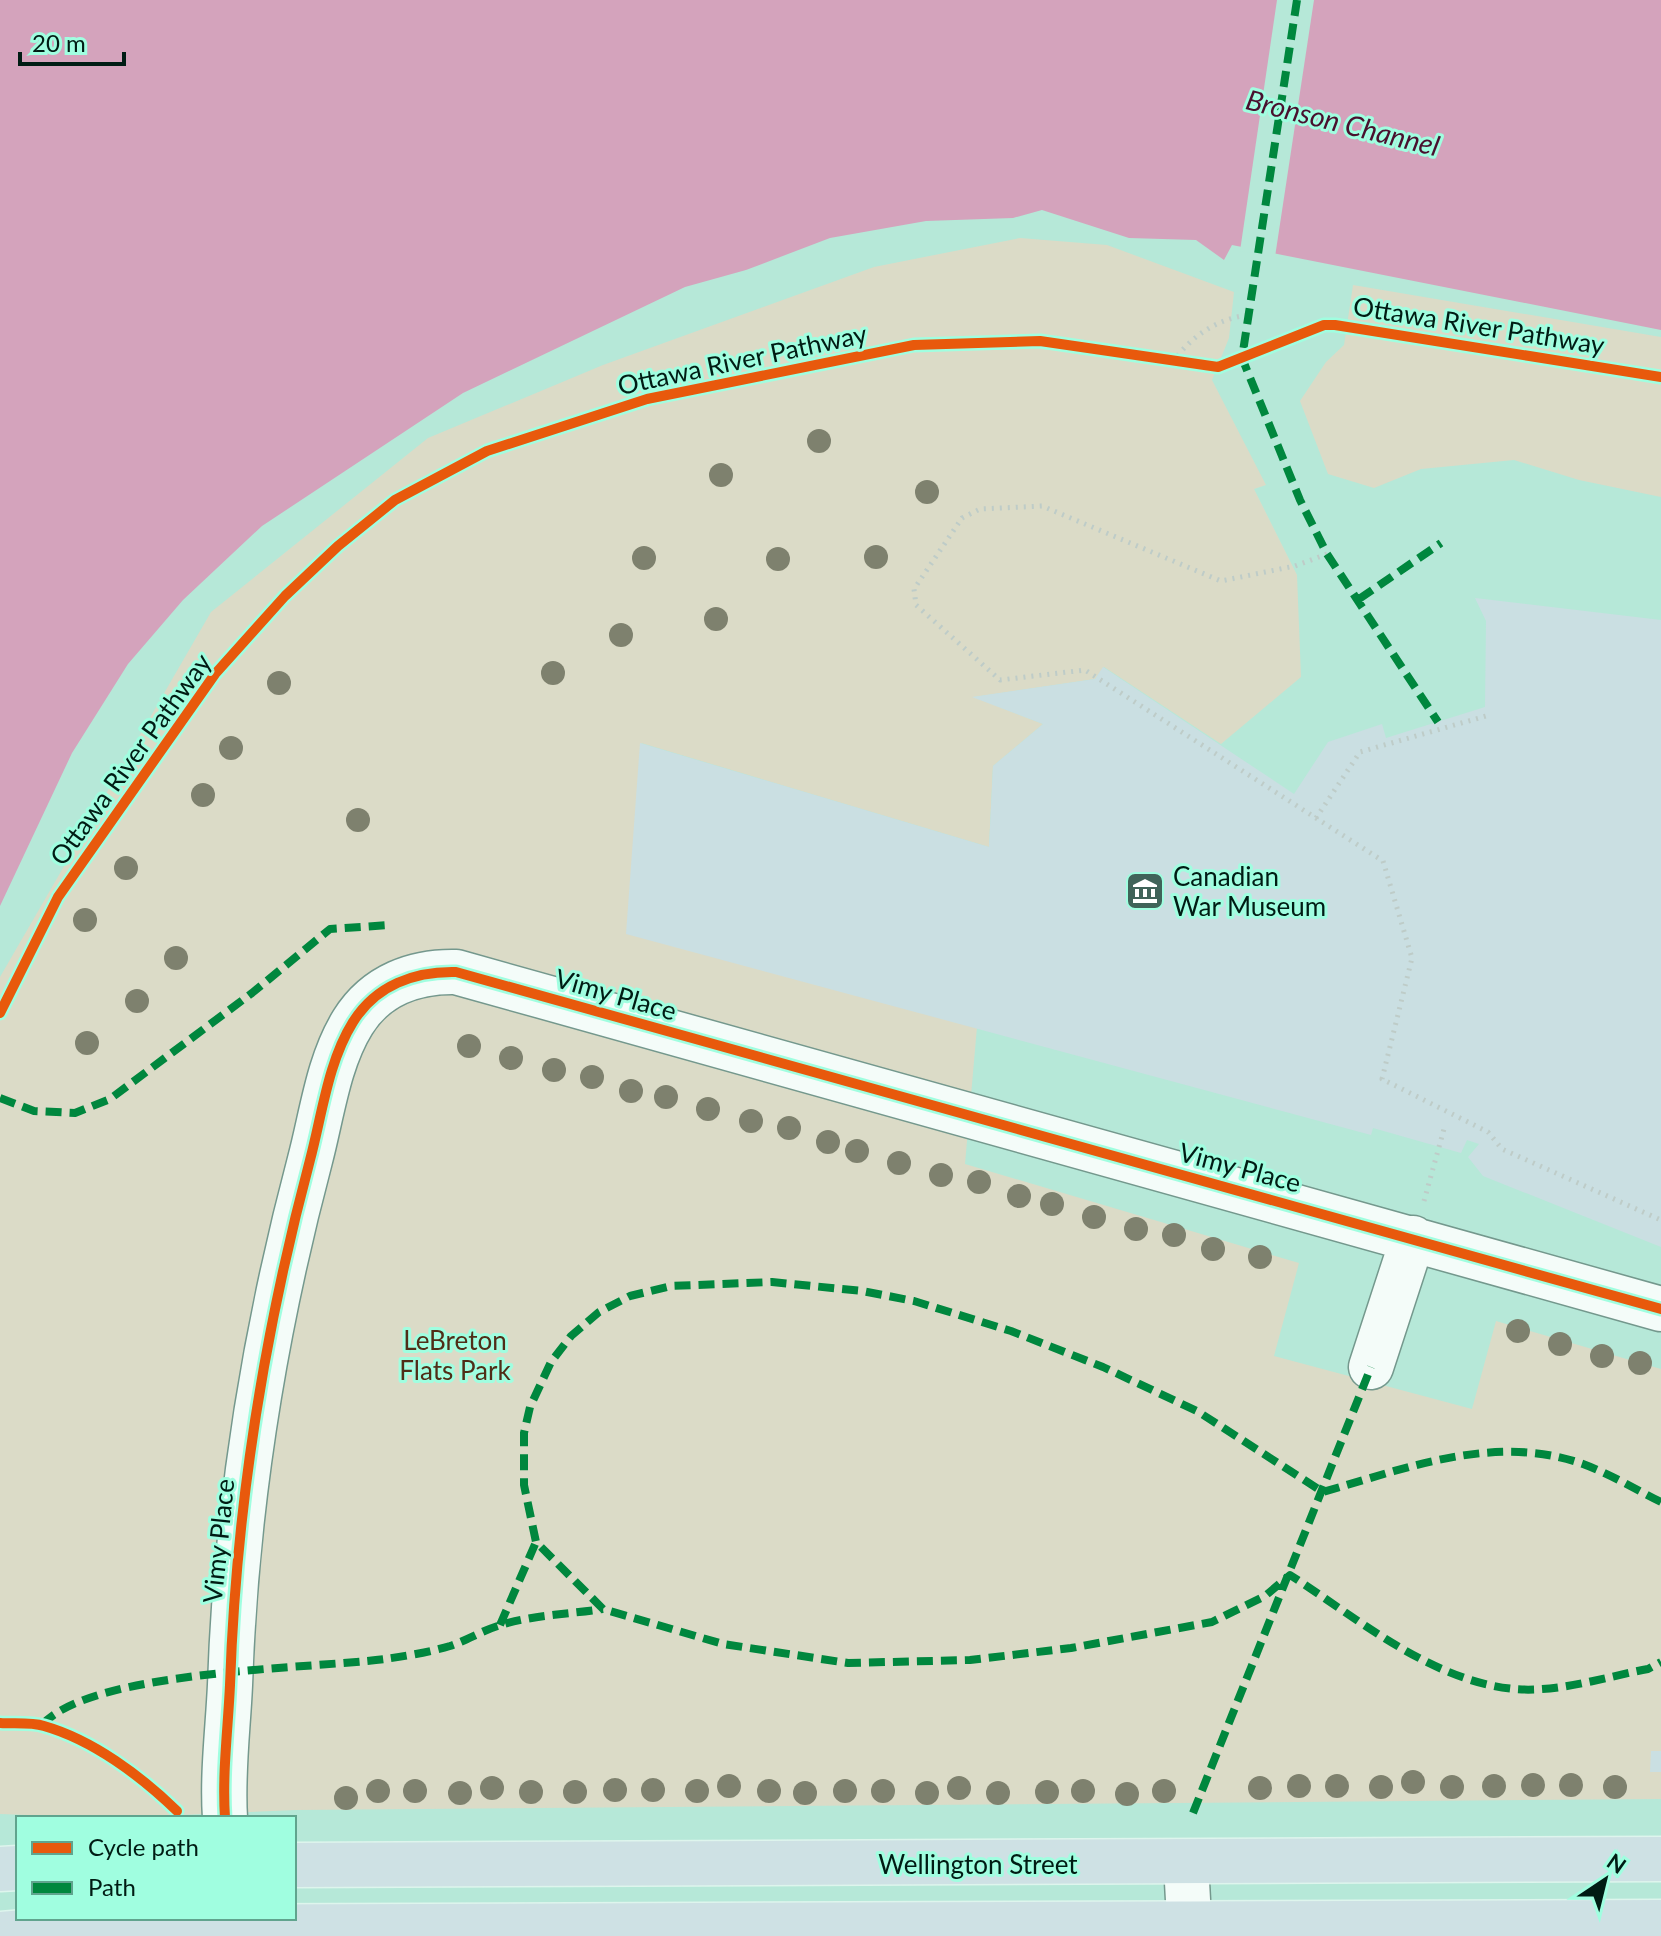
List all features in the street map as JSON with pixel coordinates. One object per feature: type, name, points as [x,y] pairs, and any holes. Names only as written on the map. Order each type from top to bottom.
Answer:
[{"type":"highway","name":"Wellington Street","points":[[296,1865],[1186,1864],[1425,1858],[1661,1859]]},
{"type":"highway","points":[[0,1934],[80,1927],[1190,1930],[1661,1922]]},
{"type":"street","name":"Vimy Place","points":[[225,1816],[233,1583],[261,1371],[283,1261],[341,1045],[366,1004],[406,977],[430,971],[456,972],[1661,1309]]},
{"type":"street","points":[[1371,1367],[1413,1238]]},
{"type":"street","points":[[1186,1864],[1190,1930]]},
{"type":"path","points":[[1173,362],[1191,339],[1232,317],[1249,315]]},
{"type":"path","points":[[1158,360],[1188,364]]},
{"type":"path","points":[[1327,554],[1295,566],[1221,581],[1042,506],[980,509],[962,518],[914,589],[912,597],[916,605],[1000,680],[1085,670],[1383,861],[1412,958],[1382,1079],[1488,1132],[1502,1149],[1661,1220]]},
{"type":"path","points":[[1316,818],[1360,752],[1486,716]]},
{"type":"path","points":[[1413,1238],[1444,1129]]},
{"type":"green space","name":"LeBreton Flats Park","points":[[1020,238],[1107,245],[1234,292],[1229,338],[1212,380],[1266,485],[1254,489],[1297,575],[1301,677],[1221,744],[1104,667],[1095,679],[974,697],[1043,724],[993,766],[989,847],[641,743],[977,1027],[965,1164],[1299,1263],[1274,1356],[1472,1409],[1496,1321],[1661,1369],[1661,1799],[296,1810],[157,1816],[0,1814],[0,977],[211,612],[428,438],[603,365],[874,267]]},
{"type":"green space","points":[[1353,285],[1661,337],[1661,497],[1579,480],[1514,460],[1421,469],[1374,488],[1328,474],[1300,401],[1326,362],[1344,345]]},
{"type":"water","name":"Bronson Channel","points":[[0,0],[1661,0],[1661,330],[1232,245],[1224,260],[1196,240],[1129,238],[1042,210],[1013,218],[926,221],[830,238],[746,270],[685,287],[463,393],[262,526],[183,600],[128,664],[72,753],[0,906]]},
{"type":"pier","points":[[1277,0],[1314,0],[1275,257],[1240,251]]},
{"type":"building","name":"Canadian War Museum","points":[[1475,598],[1661,620],[1661,1247],[1483,1176],[1468,1157],[1479,1144],[1467,1140],[1461,1153],[1373,1128],[1371,1135],[626,934],[640,743],[989,847],[993,766],[1043,724],[972,697],[1095,679],[1103,667],[1294,794],[1328,742],[1382,724],[1386,738],[1485,707],[1486,621]]},
{"type":"building","points":[[1651,1751],[1661,1751],[1661,1772],[1650,1772]]},
{"type":"marked path","points":[[1297,0],[1242,358],[1300,500],[1327,554],[1438,722]]},
{"type":"marked path","points":[[1359,599],[1441,543]]},
{"type":"marked path","points":[[0,1098],[34,1111],[75,1113],[110,1099],[252,993],[330,929],[390,925]]},
{"type":"marked path","points":[[1661,1502],[1583,1464],[1550,1455],[1517,1452],[1452,1457],[1323,1492],[1197,1411],[1103,1367],[1011,1331],[914,1301],[862,1291],[772,1282],[671,1286],[630,1296],[599,1312],[571,1336],[551,1362],[530,1407],[524,1433],[524,1485],[536,1542],[603,1609],[723,1644],[848,1663],[970,1660],[1071,1648],[1212,1622],[1265,1596],[1290,1575],[1368,1628],[1424,1661],[1483,1684],[1514,1689],[1547,1689],[1648,1669],[1661,1662]]},
{"type":"marked path","points":[[1193,1813],[1371,1367]]},
{"type":"marked path","points":[[500,1625],[536,1542]]},
{"type":"marked path","points":[[42,1725],[68,1707],[106,1693],[152,1683],[203,1675],[401,1657],[450,1646],[513,1622],[603,1609]]},
{"type":"cycle path","name":"Ottawa River Pathway","points":[[0,1013],[58,897],[215,674],[285,596],[338,546],[395,500],[487,451],[647,399],[914,345],[1040,341],[1218,367],[1324,325],[1335,325],[1661,377]]},
{"type":"cycle path","points":[[225,1816],[233,1618],[239,1552],[255,1420],[279,1290],[337,1054],[362,1009],[385,990],[411,978],[456,972],[1661,1309]]},
{"type":"cycle path","points":[[0,1723],[39,1725],[80,1740],[132,1772],[177,1811]]},
{"type":"place","name":"Canadian War Museum","points":[[1145,891]]}]
